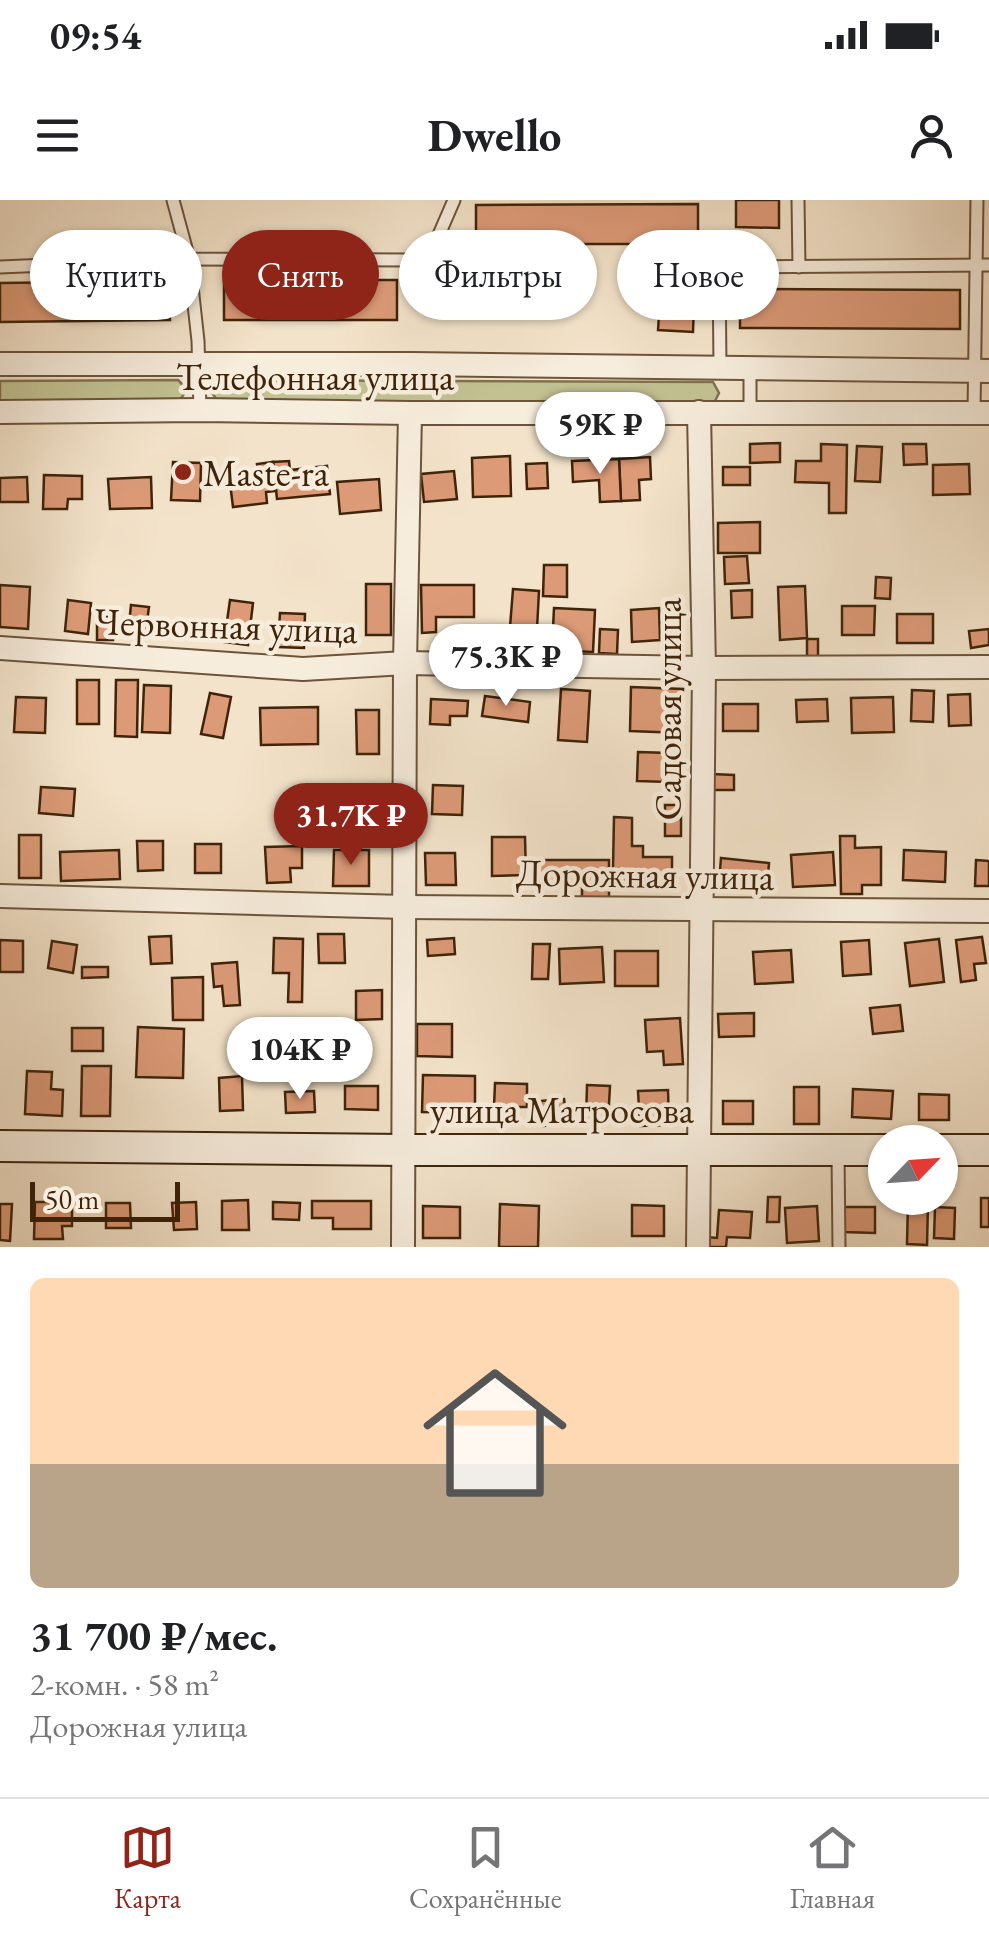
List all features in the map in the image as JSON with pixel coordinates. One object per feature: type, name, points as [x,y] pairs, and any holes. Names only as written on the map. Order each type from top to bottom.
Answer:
[{"type":"street","name":"Телефонная улица","points":[[0,364],[982,371]]},
{"type":"street","name":"Телефонная улица","points":[[0,412],[982,412]]},
{"type":"street","name":"Садовая улица","points":[[698,1247],[704,668],[699,412]]},
{"type":"street","points":[[403,1247],[410,413]]},
{"type":"street","name":"Червонная улица","points":[[0,648],[304,669],[405,664],[989,667]]},
{"type":"street","name":"Дорожная улица","points":[[0,896],[406,907],[989,911]]},
{"type":"street","name":"улица Матросова","points":[[0,1146],[868,1150]]},
{"type":"street","points":[[958,1150],[989,1150]]},
{"type":"lane","points":[[173,200],[181,230]]},
{"type":"lane","points":[[202,259],[425,257],[435,244],[454,200]]},
{"type":"lane","points":[[798,200],[799,267]]},
{"type":"lane","points":[[977,200],[983,265],[982,412]]},
{"type":"lane","points":[[0,266],[30,265]]},
{"type":"lane","points":[[720,367],[719,267],[983,265]]},
{"type":"lane","points":[[195,320],[200,410]]},
{"type":"lane","points":[[750,368],[750,412]]},
{"type":"lane","points":[[838,1150],[839,1247]]},
{"type":"shaded area","points":[[178,380],[185,392],[179,402],[0,402],[0,381]]},
{"type":"shaded area","points":[[218,380],[713,382],[719,393],[714,403],[218,402],[211,391]]},
{"type":"building","points":[[736,200],[779,200],[779,228],[736,227]]},
{"type":"building","points":[[698,204],[698,230],[617,230],[617,244],[597,244],[597,230],[476,230],[476,205]]},
{"type":"building","points":[[379,280],[397,280],[397,320],[379,320]]},
{"type":"building","points":[[0,283],[30,283],[30,320],[170,320],[0,322]]},
{"type":"building","points":[[779,289],[960,290],[960,329],[740,328],[740,320],[779,320]]},
{"type":"building","points":[[659,320],[693,320],[693,332],[658,330]]},
{"type":"building","points":[[780,443],[780,462],[750,463],[750,444]]},
{"type":"building","points":[[821,444],[847,445],[846,513],[829,513],[829,483],[795,482],[796,461],[821,461]]},
{"type":"building","points":[[903,444],[926,444],[927,464],[904,465]]},
{"type":"building","points":[[857,446],[882,447],[880,482],[855,481]]},
{"type":"building","points":[[510,456],[511,496],[473,497],[472,458]]},
{"type":"building","points":[[650,457],[651,479],[639,480],[640,500],[621,501],[619,459]]},
{"type":"building","points":[[619,459],[621,501],[600,502],[599,480],[573,482],[572,461]]},
{"type":"building","points":[[289,461],[290,470],[327,466],[330,494],[277,499],[273,462]]},
{"type":"building","points":[[173,462],[201,463],[200,501],[171,500]]},
{"type":"building","points":[[273,462],[276,491],[266,492],[267,503],[233,507],[229,475],[258,472],[257,464]]},
{"type":"building","points":[[547,463],[548,488],[527,489],[526,464]]},
{"type":"building","points":[[969,464],[970,494],[933,495],[933,465]]},
{"type":"building","points":[[723,467],[750,467],[750,485],[723,485]]},
{"type":"building","points":[[454,471],[457,499],[424,502],[421,474]]},
{"type":"building","points":[[44,475],[82,476],[82,499],[68,499],[67,509],[43,509]]},
{"type":"building","points":[[27,477],[28,502],[0,502],[0,478]]},
{"type":"building","points":[[151,477],[152,508],[110,509],[108,479]]},
{"type":"building","points":[[379,479],[381,510],[340,514],[337,482]]},
{"type":"building","points":[[760,522],[760,553],[718,553],[718,523]]},
{"type":"building","points":[[747,556],[749,583],[725,584],[724,557]]},
{"type":"building","points":[[544,565],[567,565],[567,597],[543,596]]},
{"type":"building","points":[[876,577],[891,578],[890,599],[875,598]]},
{"type":"building","points":[[366,584],[391,584],[391,635],[366,635]]},
{"type":"building","points":[[0,585],[30,587],[28,629],[0,627]]},
{"type":"building","points":[[421,585],[474,585],[474,617],[436,617],[436,632],[422,633]]},
{"type":"building","points":[[805,586],[807,638],[780,640],[778,587]]},
{"type":"building","points":[[513,589],[539,591],[537,629],[510,627]]},
{"type":"building","points":[[752,590],[752,617],[732,618],[731,591]]},
{"type":"building","points":[[68,600],[91,603],[88,634],[65,631]]},
{"type":"building","points":[[230,600],[253,603],[248,645],[224,642]]},
{"type":"building","points":[[131,605],[149,607],[145,636],[128,634]]},
{"type":"building","points":[[842,606],[875,606],[874,635],[842,635]]},
{"type":"building","points":[[554,608],[595,610],[593,652],[552,650]]},
{"type":"building","points":[[659,608],[660,640],[632,642],[631,610]]},
{"type":"building","points":[[280,613],[305,614],[304,648],[278,647]]},
{"type":"building","points":[[897,614],[933,614],[933,643],[897,643]]},
{"type":"building","points":[[97,617],[113,617],[113,640],[97,640]]},
{"type":"building","points":[[600,629],[618,630],[617,654],[599,653]]},
{"type":"building","points":[[989,629],[989,645],[971,648],[969,631]]},
{"type":"building","points":[[807,639],[818,639],[818,659],[807,659]]},
{"type":"building","points":[[77,680],[99,680],[99,724],[77,724]]},
{"type":"building","points":[[116,680],[138,680],[137,737],[115,736]]},
{"type":"building","points":[[144,685],[171,686],[170,733],[142,732]]},
{"type":"building","points":[[631,687],[683,689],[681,733],[630,731]]},
{"type":"building","points":[[561,689],[590,691],[587,742],[558,740]]},
{"type":"building","points":[[912,690],[934,691],[933,722],[911,721]]},
{"type":"building","points":[[210,693],[231,697],[223,738],[201,734]]},
{"type":"building","points":[[970,694],[971,725],[949,726],[948,695]]},
{"type":"building","points":[[485,696],[530,702],[528,722],[482,716]]},
{"type":"building","points":[[16,697],[46,698],[45,733],[14,732]]},
{"type":"building","points":[[893,697],[894,732],[852,733],[851,698]]},
{"type":"building","points":[[431,699],[468,701],[467,716],[450,716],[450,725],[430,724]]},
{"type":"building","points":[[827,699],[828,721],[797,722],[796,700]]},
{"type":"building","points":[[723,704],[758,704],[758,731],[723,731]]},
{"type":"building","points":[[318,707],[318,744],[261,745],[260,708]]},
{"type":"building","points":[[356,710],[379,710],[379,754],[357,754]]},
{"type":"building","points":[[638,752],[669,753],[669,782],[637,781]]},
{"type":"building","points":[[712,774],[734,775],[734,790],[712,790]]},
{"type":"building","points":[[433,785],[463,786],[462,815],[432,814]]},
{"type":"building","points":[[41,787],[75,789],[73,816],[39,813]]},
{"type":"building","points":[[665,805],[681,805],[681,836],[665,836]]},
{"type":"building","points":[[614,817],[632,818],[632,846],[643,846],[643,857],[672,857],[672,885],[624,885],[624,869],[613,869]]},
{"type":"building","points":[[19,835],[41,835],[41,878],[19,878]]},
{"type":"building","points":[[840,836],[855,836],[855,848],[881,847],[881,885],[862,885],[862,894],[841,894]]},
{"type":"building","points":[[492,837],[525,837],[526,875],[492,876]]},
{"type":"building","points":[[137,841],[163,841],[163,870],[138,871]]},
{"type":"building","points":[[195,844],[221,844],[221,873],[195,873]]},
{"type":"building","points":[[302,846],[302,868],[290,868],[291,882],[267,883],[265,847]]},
{"type":"building","points":[[119,850],[120,879],[61,881],[60,852]]},
{"type":"building","points":[[334,850],[369,850],[369,886],[333,886]]},
{"type":"building","points":[[904,850],[946,852],[945,882],[903,880]]},
{"type":"building","points":[[833,852],[835,885],[793,887],[791,855]]},
{"type":"building","points":[[425,853],[455,853],[456,885],[426,885]]},
{"type":"building","points":[[721,858],[769,863],[767,887],[719,883]]},
{"type":"building","points":[[538,860],[609,860],[609,899],[582,899],[582,886],[538,886]]},
{"type":"building","points":[[976,860],[989,861],[989,886],[975,886]]},
{"type":"building","points":[[318,934],[344,934],[345,963],[319,963]]},
{"type":"building","points":[[171,936],[172,963],[151,964],[149,937]]},
{"type":"building","points":[[982,937],[986,963],[974,964],[976,980],[961,982],[956,940]]},
{"type":"building","points":[[274,938],[303,939],[302,1002],[288,1002],[289,973],[273,973]]},
{"type":"building","points":[[454,938],[455,954],[428,956],[427,940]]},
{"type":"building","points":[[939,939],[944,982],[910,986],[905,943]]},
{"type":"building","points":[[0,940],[23,941],[23,972],[0,972]]},
{"type":"building","points":[[869,940],[871,974],[843,976],[841,942]]},
{"type":"building","points":[[52,941],[77,945],[73,973],[48,968]]},
{"type":"building","points":[[533,944],[550,944],[548,979],[532,979]]},
{"type":"building","points":[[602,947],[604,982],[560,984],[559,949]]},
{"type":"building","points":[[791,950],[793,982],[755,984],[753,952]]},
{"type":"building","points":[[615,951],[658,951],[658,986],[615,986]]},
{"type":"building","points":[[237,962],[240,1005],[224,1006],[222,986],[214,987],[212,964]]},
{"type":"building","points":[[82,967],[108,967],[108,977],[82,978]]},
{"type":"building","points":[[203,977],[203,1020],[173,1020],[172,978]]},
{"type":"building","points":[[382,990],[382,1019],[356,1020],[356,991]]},
{"type":"building","points":[[900,1005],[903,1031],[873,1034],[870,1008]]},
{"type":"building","points":[[754,1013],[754,1036],[719,1037],[718,1014]]},
{"type":"building","points":[[680,1018],[683,1064],[664,1065],[663,1051],[647,1052],[645,1020]]},
{"type":"building","points":[[417,1024],[452,1024],[452,1057],[417,1056]]},
{"type":"building","points":[[138,1027],[184,1029],[183,1078],[136,1077]]},
{"type":"building","points":[[72,1028],[103,1028],[103,1051],[72,1051]]},
{"type":"building","points":[[82,1066],[111,1066],[110,1116],[81,1116]]},
{"type":"building","points":[[27,1071],[52,1072],[51,1089],[63,1090],[62,1116],[25,1114]]},
{"type":"building","points":[[423,1075],[475,1076],[475,1113],[422,1112]]},
{"type":"building","points":[[242,1076],[243,1110],[220,1111],[219,1078]]},
{"type":"building","points":[[495,1083],[527,1084],[527,1107],[494,1107]]},
{"type":"building","points":[[587,1085],[610,1086],[608,1121],[586,1120]]},
{"type":"building","points":[[345,1086],[378,1086],[378,1110],[345,1109]]},
{"type":"building","points":[[794,1087],[819,1087],[819,1124],[794,1124]]},
{"type":"building","points":[[853,1089],[893,1091],[891,1119],[852,1117]]},
{"type":"building","points":[[668,1090],[669,1125],[640,1126],[638,1091]]},
{"type":"building","points":[[314,1091],[315,1112],[286,1113],[285,1092]]},
{"type":"building","points":[[919,1094],[949,1095],[949,1120],[919,1120]]},
{"type":"building","points":[[564,1099],[567,1123],[543,1126],[541,1101]]},
{"type":"building","points":[[723,1101],[753,1101],[753,1124],[723,1124]]},
{"type":"building","points":[[768,1197],[780,1197],[779,1222],[767,1222]]},
{"type":"building","points":[[981,1198],[989,1198],[989,1227],[981,1227]]},
{"type":"building","points":[[248,1200],[249,1230],[222,1230],[222,1201]]},
{"type":"building","points":[[312,1201],[371,1201],[371,1229],[333,1229],[333,1218],[312,1218]]},
{"type":"building","points":[[35,1202],[72,1202],[72,1226],[62,1226],[63,1239],[34,1239]]},
{"type":"building","points":[[196,1202],[197,1229],[174,1230],[172,1203]]},
{"type":"building","points":[[273,1202],[300,1203],[299,1220],[273,1219]]},
{"type":"building","points":[[106,1203],[130,1203],[131,1228],[106,1228]]},
{"type":"building","points":[[0,1204],[12,1204],[10,1241],[0,1240]]},
{"type":"building","points":[[500,1204],[539,1206],[538,1247],[499,1247]]},
{"type":"building","points":[[632,1205],[664,1206],[664,1236],[632,1236]]},
{"type":"building","points":[[423,1206],[460,1207],[460,1238],[423,1238]]},
{"type":"building","points":[[817,1206],[819,1241],[787,1243],[785,1208]]},
{"type":"building","points":[[843,1207],[868,1207],[868,1215],[875,1215],[875,1233],[843,1232]]},
{"type":"building","points":[[719,1210],[752,1212],[750,1238],[727,1237],[726,1247],[706,1247],[707,1237],[717,1238]]},
{"type":"building","points":[[908,1215],[928,1215],[927,1245],[907,1244]]},
{"type":"building","points":[[935,1215],[955,1215],[954,1239],[934,1238]]},
{"type":"place","name":"Maste-ra","points":[[183,472]]}]
